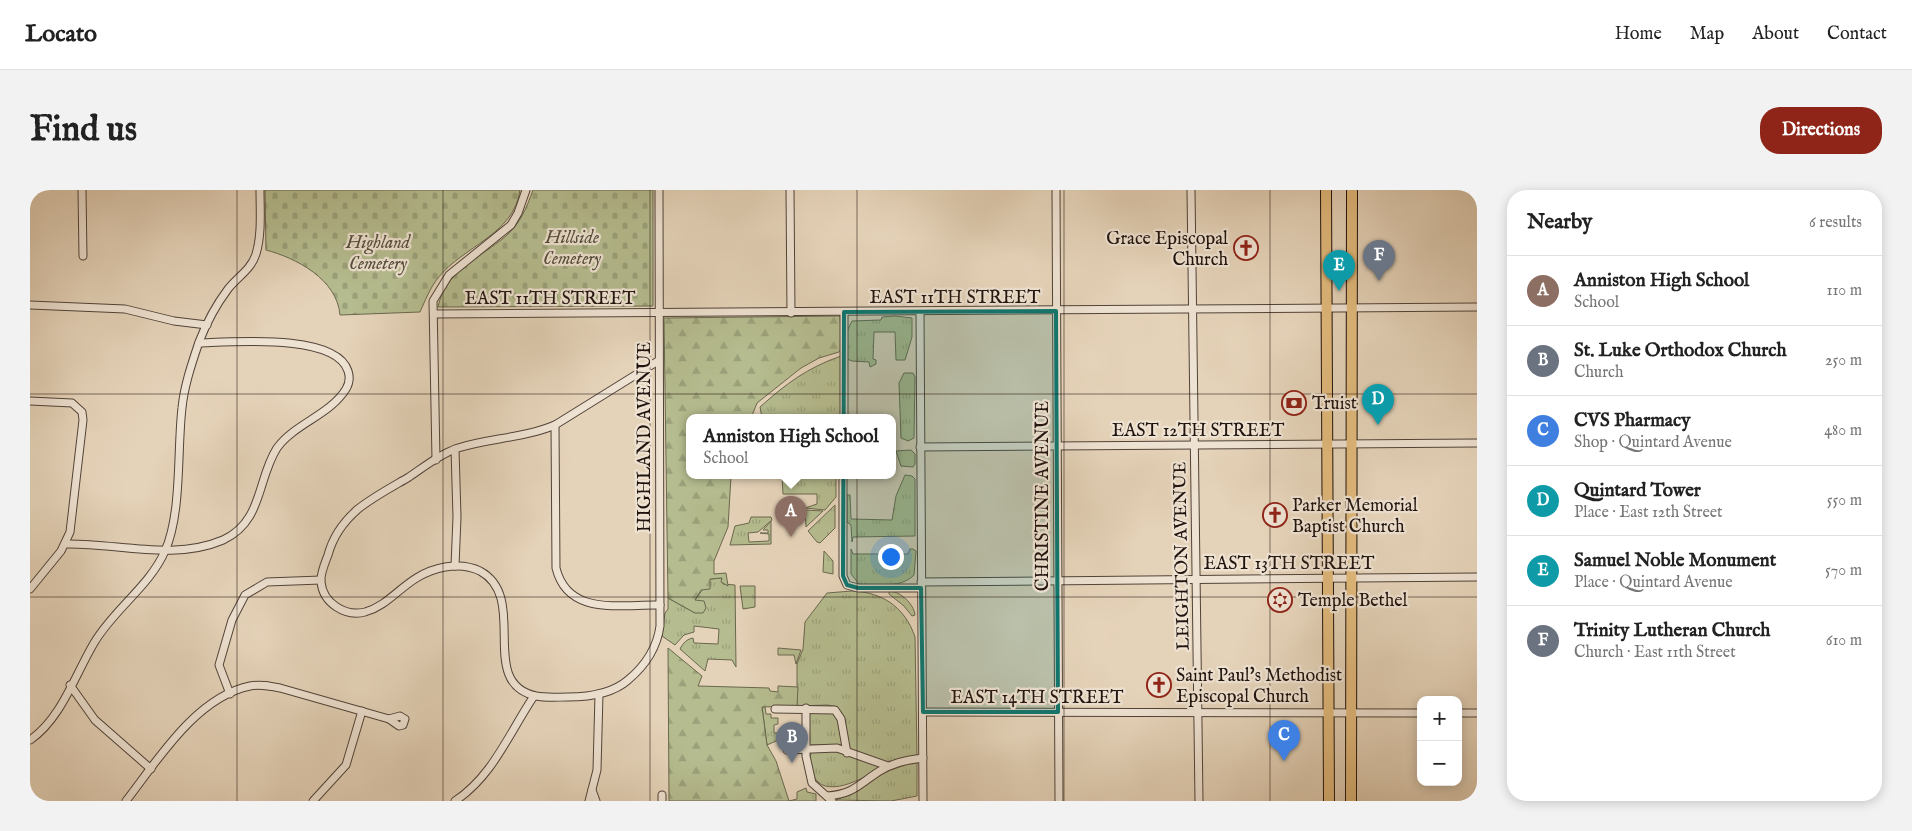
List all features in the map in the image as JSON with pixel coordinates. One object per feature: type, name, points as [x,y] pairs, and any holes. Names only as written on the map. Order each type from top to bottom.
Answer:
[{"type":"highway","points":[[1326,190],[1329,801]]},
{"type":"highway","points":[[1351,801],[1352,190]]},
{"type":"street","points":[[82,190],[83,256]]},
{"type":"street","points":[[30,740],[45,727],[102,630],[156,568],[166,550],[176,498],[183,399],[199,343],[219,301],[229,287],[247,270],[256,253],[260,232],[260,190]]},
{"type":"street","points":[[436,460],[433,301],[449,275],[511,225],[518,213],[526,190]]},
{"type":"street","name":"HIGHLAND AVENUE","points":[[534,696],[583,697],[616,688],[633,675],[650,657],[656,644],[660,626],[658,361],[660,190]]},
{"type":"street","points":[[790,190],[791,313]]},
{"type":"street","name":"CHRISTINE AVENUE","points":[[1056,190],[1059,801]]},
{"type":"street","name":"LEIGHTON AVENUE","points":[[1191,190],[1199,801]]},
{"type":"street","points":[[30,305],[125,309],[174,321],[207,325]]},
{"type":"street","name":"EAST 11TH STREET","points":[[434,314],[1477,308]]},
{"type":"street","points":[[844,312],[844,414]]},
{"type":"street","points":[[920,312],[923,801]]},
{"type":"street","points":[[66,544],[166,550],[186,549],[223,540],[240,529],[255,507],[273,456],[280,445],[341,395],[348,383],[349,376],[343,362],[332,353],[321,348],[259,343],[199,343]]},
{"type":"street","points":[[455,801],[469,792],[487,773],[534,696],[514,682],[506,670],[504,611],[497,587],[483,573],[473,567],[455,566],[419,575],[378,606],[357,613],[350,612],[332,604],[323,592],[321,580],[332,540],[348,518],[363,505],[455,449],[537,432],[555,425],[658,361]]},
{"type":"street","points":[[30,401],[66,402],[78,407],[82,412],[70,532],[66,544],[30,589]]},
{"type":"street","points":[[555,425],[556,568],[562,586],[572,596],[589,604],[660,605]]},
{"type":"street","name":"EAST 12TH STREET","points":[[920,447],[1477,443]]},
{"type":"street","points":[[455,449],[457,517],[455,566]]},
{"type":"street","name":"EAST 13TH STREET","points":[[844,479],[843,576],[847,585],[858,588],[1057,580],[1477,577]]},
{"type":"street","points":[[230,694],[220,665],[237,606],[245,595],[267,582],[321,580]]},
{"type":"street","points":[[70,685],[95,720],[151,769]]},
{"type":"street","points":[[128,800],[151,769],[194,718],[230,694],[248,686],[261,685],[310,695],[389,719]]},
{"type":"street","points":[[589,801],[599,743],[599,694]]},
{"type":"street","points":[[776,708],[835,710],[841,719],[848,753]]},
{"type":"street","points":[[806,708],[806,749],[812,783],[829,798],[854,790],[888,766],[904,760],[923,758]]},
{"type":"street","points":[[313,801],[346,765],[362,711]]},
{"type":"street","name":"EAST 14TH STREET","points":[[923,712],[1417,713]]},
{"type":"street","points":[[1462,713],[1477,713]]},
{"type":"street","points":[[787,750],[837,748],[888,766]]},
{"type":"street","points":[[592,790],[596,801]]},
{"type":"highlighted area","points":[[1056,311],[1058,712],[923,712],[921,588],[858,588],[847,585],[843,576],[844,312]]},
{"type":"green space","name":"Highland Cemetery","points":[[265,190],[520,190],[516,205],[508,218],[486,239],[448,267],[433,286],[420,312],[340,315],[337,302],[331,291],[313,272],[290,258],[266,250]]},
{"type":"green space","name":"Hillside Cemetery","points":[[533,190],[653,190],[653,306],[438,307],[448,284],[456,275],[465,266],[506,236],[515,226],[526,209]]},
{"type":"green space","points":[[840,316],[842,348],[839,352],[819,358],[801,368],[757,403],[753,414],[686,414],[686,479],[731,479],[728,527],[714,561],[714,574],[726,573],[728,586],[721,582],[722,578],[710,579],[710,589],[701,590],[695,600],[704,601],[706,608],[703,613],[695,613],[668,598],[664,318]]},
{"type":"green space","points":[[882,317],[912,318],[912,337],[905,360],[896,360],[895,332],[874,332],[873,359],[876,360],[876,364],[870,367],[869,362],[847,359],[847,331],[852,321],[881,320]]},
{"type":"green space","points":[[841,356],[841,414],[761,414],[760,407],[779,391],[808,371]]},
{"type":"green space","points":[[904,373],[913,373],[915,377],[914,438],[908,441],[901,438],[899,383]]},
{"type":"green space","points":[[911,450],[915,454],[915,464],[913,467],[901,466],[896,451]]},
{"type":"green space","points":[[905,475],[912,476],[915,479],[915,536],[853,537],[852,542],[851,525],[847,522],[847,495],[850,495],[851,519],[892,520],[896,496]]},
{"type":"green space","points":[[782,479],[836,479],[836,497],[825,510],[805,508],[817,504],[817,494],[783,494]]},
{"type":"green space","points":[[835,505],[835,528],[820,543],[817,542],[808,531]]},
{"type":"green space","points":[[805,510],[823,511],[806,527]]},
{"type":"green space","points":[[751,517],[771,517],[772,520],[758,532],[748,533],[749,542],[769,541],[769,534],[760,533],[768,533],[768,530],[763,530],[771,521],[771,544],[730,545],[735,526],[749,523]]},
{"type":"green space","points":[[851,549],[853,554],[908,554],[910,549],[913,549],[916,551],[914,575],[896,584],[860,585],[851,574]]},
{"type":"green space","points":[[824,551],[833,561],[833,574],[823,572]]},
{"type":"green space","points":[[723,578],[723,584],[735,585],[736,667],[732,660],[708,659],[705,671],[680,649],[685,642],[693,638],[694,643],[718,644],[719,629],[694,626],[694,632],[684,635],[675,645],[662,636],[665,613],[668,609],[668,598],[695,613],[698,602],[695,600],[710,579]]},
{"type":"green space","points":[[740,586],[755,586],[755,607],[743,609]]},
{"type":"green space","points":[[852,591],[873,594],[891,603],[911,626],[915,637],[917,757],[889,763],[850,750],[843,717],[837,707],[828,705],[797,706],[797,664],[803,649],[805,622],[827,593]]},
{"type":"green space","points":[[889,591],[898,593],[906,599],[915,615],[912,616],[904,606],[889,594]]},
{"type":"green space","points":[[668,648],[702,676],[698,686],[769,688],[770,691],[778,692],[778,686],[798,687],[797,706],[762,707],[767,745],[776,761],[789,801],[669,801]]},
{"type":"green space","points":[[778,648],[801,650],[796,664],[794,655],[778,655]]},
{"type":"green space","points":[[762,707],[765,707],[766,714],[771,714],[771,718],[778,718],[778,724],[774,725],[774,733],[783,733],[785,737],[767,745]]},
{"type":"green space","points":[[830,710],[838,716],[843,745],[809,745],[809,711]]},
{"type":"green space","points":[[832,750],[882,766],[865,777],[844,785],[825,786],[818,782],[813,774],[810,756],[812,751]]},
{"type":"green space","points":[[917,762],[917,796],[891,801],[836,800],[858,791],[894,766]]},
{"type":"green space","points":[[806,788],[807,792],[816,794],[816,801],[789,801],[797,799],[797,792]]},
{"type":"place","name":"Grace Episcopal Church","points":[[1246,248]]},
{"type":"place","name":"Trinity Lutheran Church","points":[[1379,281]]},
{"type":"place","name":"Samuel Noble Monument","points":[[1339,291]]},
{"type":"place","name":"Truist","points":[[1294,403]]},
{"type":"place","name":"Quintard Tower","points":[[1378,425]]},
{"type":"place","name":"Parker Memorial Baptist Church","points":[[1275,515]]},
{"type":"place","name":"Anniston High School","points":[[791,537]]},
{"type":"place","name":"Temple Bethel","points":[[1280,600]]},
{"type":"place","name":"Saint Paul's Methodist Episcopal Church","points":[[1159,685]]},
{"type":"place","name":"CVS Pharmacy","points":[[1284,761]]},
{"type":"place","name":"St. Luke Orthodox Church","points":[[792,763]]}]
